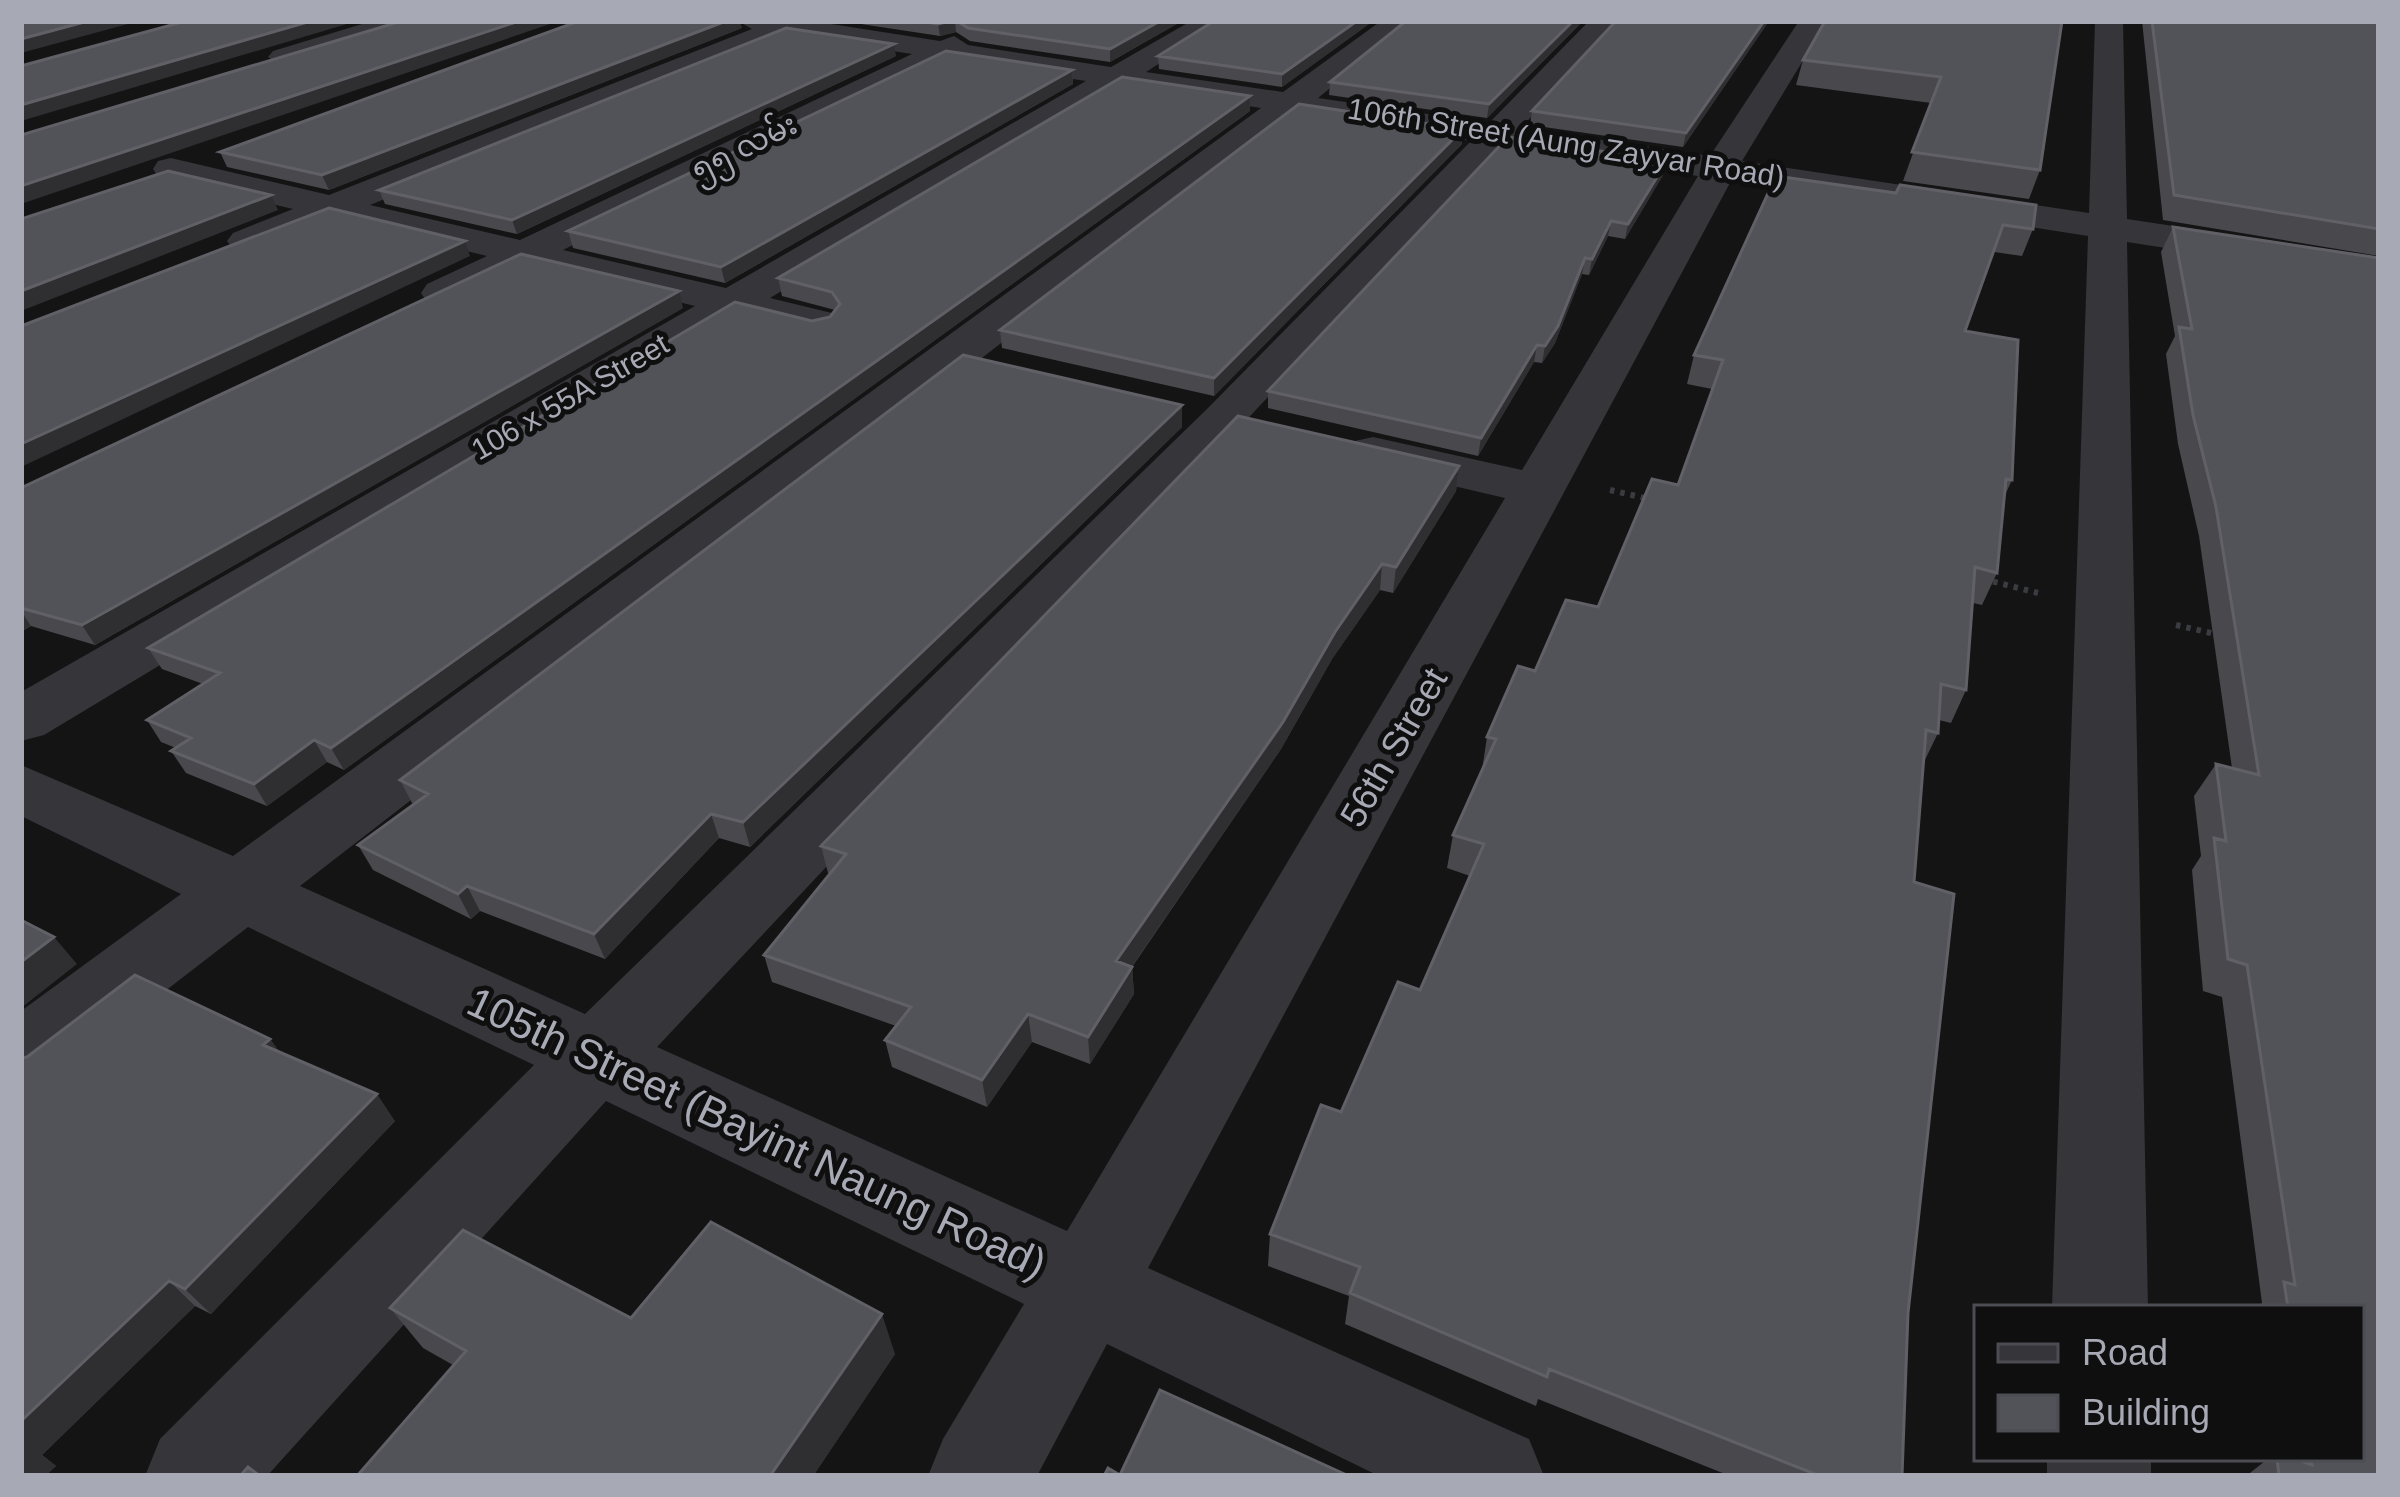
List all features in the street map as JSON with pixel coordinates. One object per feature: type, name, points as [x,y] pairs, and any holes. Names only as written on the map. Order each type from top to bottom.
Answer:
[{"type":"street","points":[[245,69],[402,21]]},
{"type":"street","name":"106 x 55A Street","points":[[21,720],[1211,21]]},
{"type":"street","points":[[21,1056],[1399,21]]},
{"type":"street","points":[[197,1476],[595,1057],[1225,418],[1605,21]]},
{"type":"street","name":"56th Street","points":[[980,1476],[1721,166],[1813,21]]},
{"type":"street","points":[[2100,1305],[2109,21]]},
{"type":"street","points":[[209,256],[779,23]]},
{"type":"street","name":"106th Street (Aung Zayyar Road)","points":[[779,23],[2379,269]]},
{"type":"street","name":"၅၅ လမ်း","points":[[398,314],[984,30]]},
{"type":"street","points":[[238,146],[153,170],[335,206],[817,322]]},
{"type":"street","points":[[954,355],[1022,370]]},
{"type":"street","points":[[1337,444],[1543,483]]},
{"type":"street","name":"105th Street (Bayint Naung Road)","points":[[21,788],[1492,1476]]},
{"type":"path","points":[[1543,483],[1663,502]]},
{"type":"path","points":[[1965,575],[2242,640]]},
{"type":"building","points":[[21,21],[88,21],[21,39]]},
{"type":"building","points":[[186,21],[311,21],[21,105],[21,66]]},
{"type":"building","points":[[402,21],[519,21],[21,186],[21,135]]},
{"type":"building","points":[[579,21],[726,21],[322,175],[220,152]]},
{"type":"building","points":[[957,21],[1160,21],[1110,49],[968,28]]},
{"type":"building","points":[[1214,21],[1357,21],[1282,74],[1158,56]]},
{"type":"building","points":[[1406,21],[1573,21],[1489,104],[1330,82]]},
{"type":"building","points":[[1616,21],[1764,21],[1686,133],[1532,111]]},
{"type":"building","points":[[1825,21],[2062,21],[2040,170],[1912,152],[1941,77],[1803,60]]},
{"type":"building","points":[[2152,21],[2379,21],[2379,229],[2174,195]]},
{"type":"building","points":[[786,28],[894,44],[512,220],[379,190]]},
{"type":"building","points":[[946,51],[1072,70],[721,267],[568,231]]},
{"type":"building","points":[[1122,77],[1250,96],[331,748],[314,740],[254,784],[171,751],[191,738],[147,720],[220,673],[148,648],[735,302],[812,321],[830,317],[840,304],[832,292],[778,278]]},
{"type":"building","points":[[1299,104],[1463,129],[1214,378],[1000,330]]},
{"type":"building","points":[[1508,137],[1667,161],[1628,224],[1611,221],[1592,259],[1585,258],[1558,326],[1545,346],[1537,345],[1481,438],[1268,391]]},
{"type":"building","points":[[168,171],[271,195],[21,291],[21,219]]},
{"type":"building","points":[[1776,176],[1896,193],[1900,185],[2036,205],[2033,229],[2003,225],[1965,331],[2018,340],[2012,480],[2006,479],[1997,573],[1975,567],[1966,690],[1941,684],[1938,733],[1926,730],[1914,882],[1954,894],[1908,1313],[1902,1476],[1820,1476],[1549,1369],[1547,1377],[1350,1293],[1360,1267],[1270,1234],[1321,1105],[1341,1112],[1398,982],[1420,990],[1484,844],[1453,835],[1496,739],[1487,737],[1518,666],[1535,671],[1566,600],[1598,607],[1652,479],[1678,485],[1723,360],[1694,355]]},
{"type":"building","points":[[329,208],[465,241],[21,444],[21,326]]},
{"type":"building","points":[[2173,227],[2379,258],[2379,1476],[2279,1476],[2277,1461],[2312,1465],[2311,1461],[2364,1461],[2364,1305],[2288,1305],[2284,1282],[2295,1285],[2247,965],[2228,959],[2214,838],[2226,841],[2216,764],[2259,775],[2216,507],[2193,415],[2179,327],[2192,329]]},
{"type":"building","points":[[521,254],[679,291],[82,625],[21,608],[21,488]]},
{"type":"building","points":[[963,355],[1182,405],[743,822],[711,814],[594,934],[467,886],[458,894],[358,845],[428,794],[400,780]]},
{"type":"building","points":[[1238,416],[1459,466],[1396,567],[1382,564],[1335,632],[1283,722],[1116,961],[1132,967],[1088,1037],[1028,1014],[982,1080],[885,1040],[911,1007],[764,955],[846,854],[821,846]]},
{"type":"building","points":[[21,920],[54,937],[21,962]]},
{"type":"building","points":[[135,975],[270,1039],[263,1045],[377,1094],[185,1289],[169,1281],[21,1421],[21,1058]]},
{"type":"building","points":[[711,1222],[882,1314],[770,1476],[357,1476],[466,1351],[390,1308],[463,1230],[631,1318]]},
{"type":"building","points":[[1160,1390],[1349,1476],[1104,1476],[1108,1468],[1120,1475]]}]
